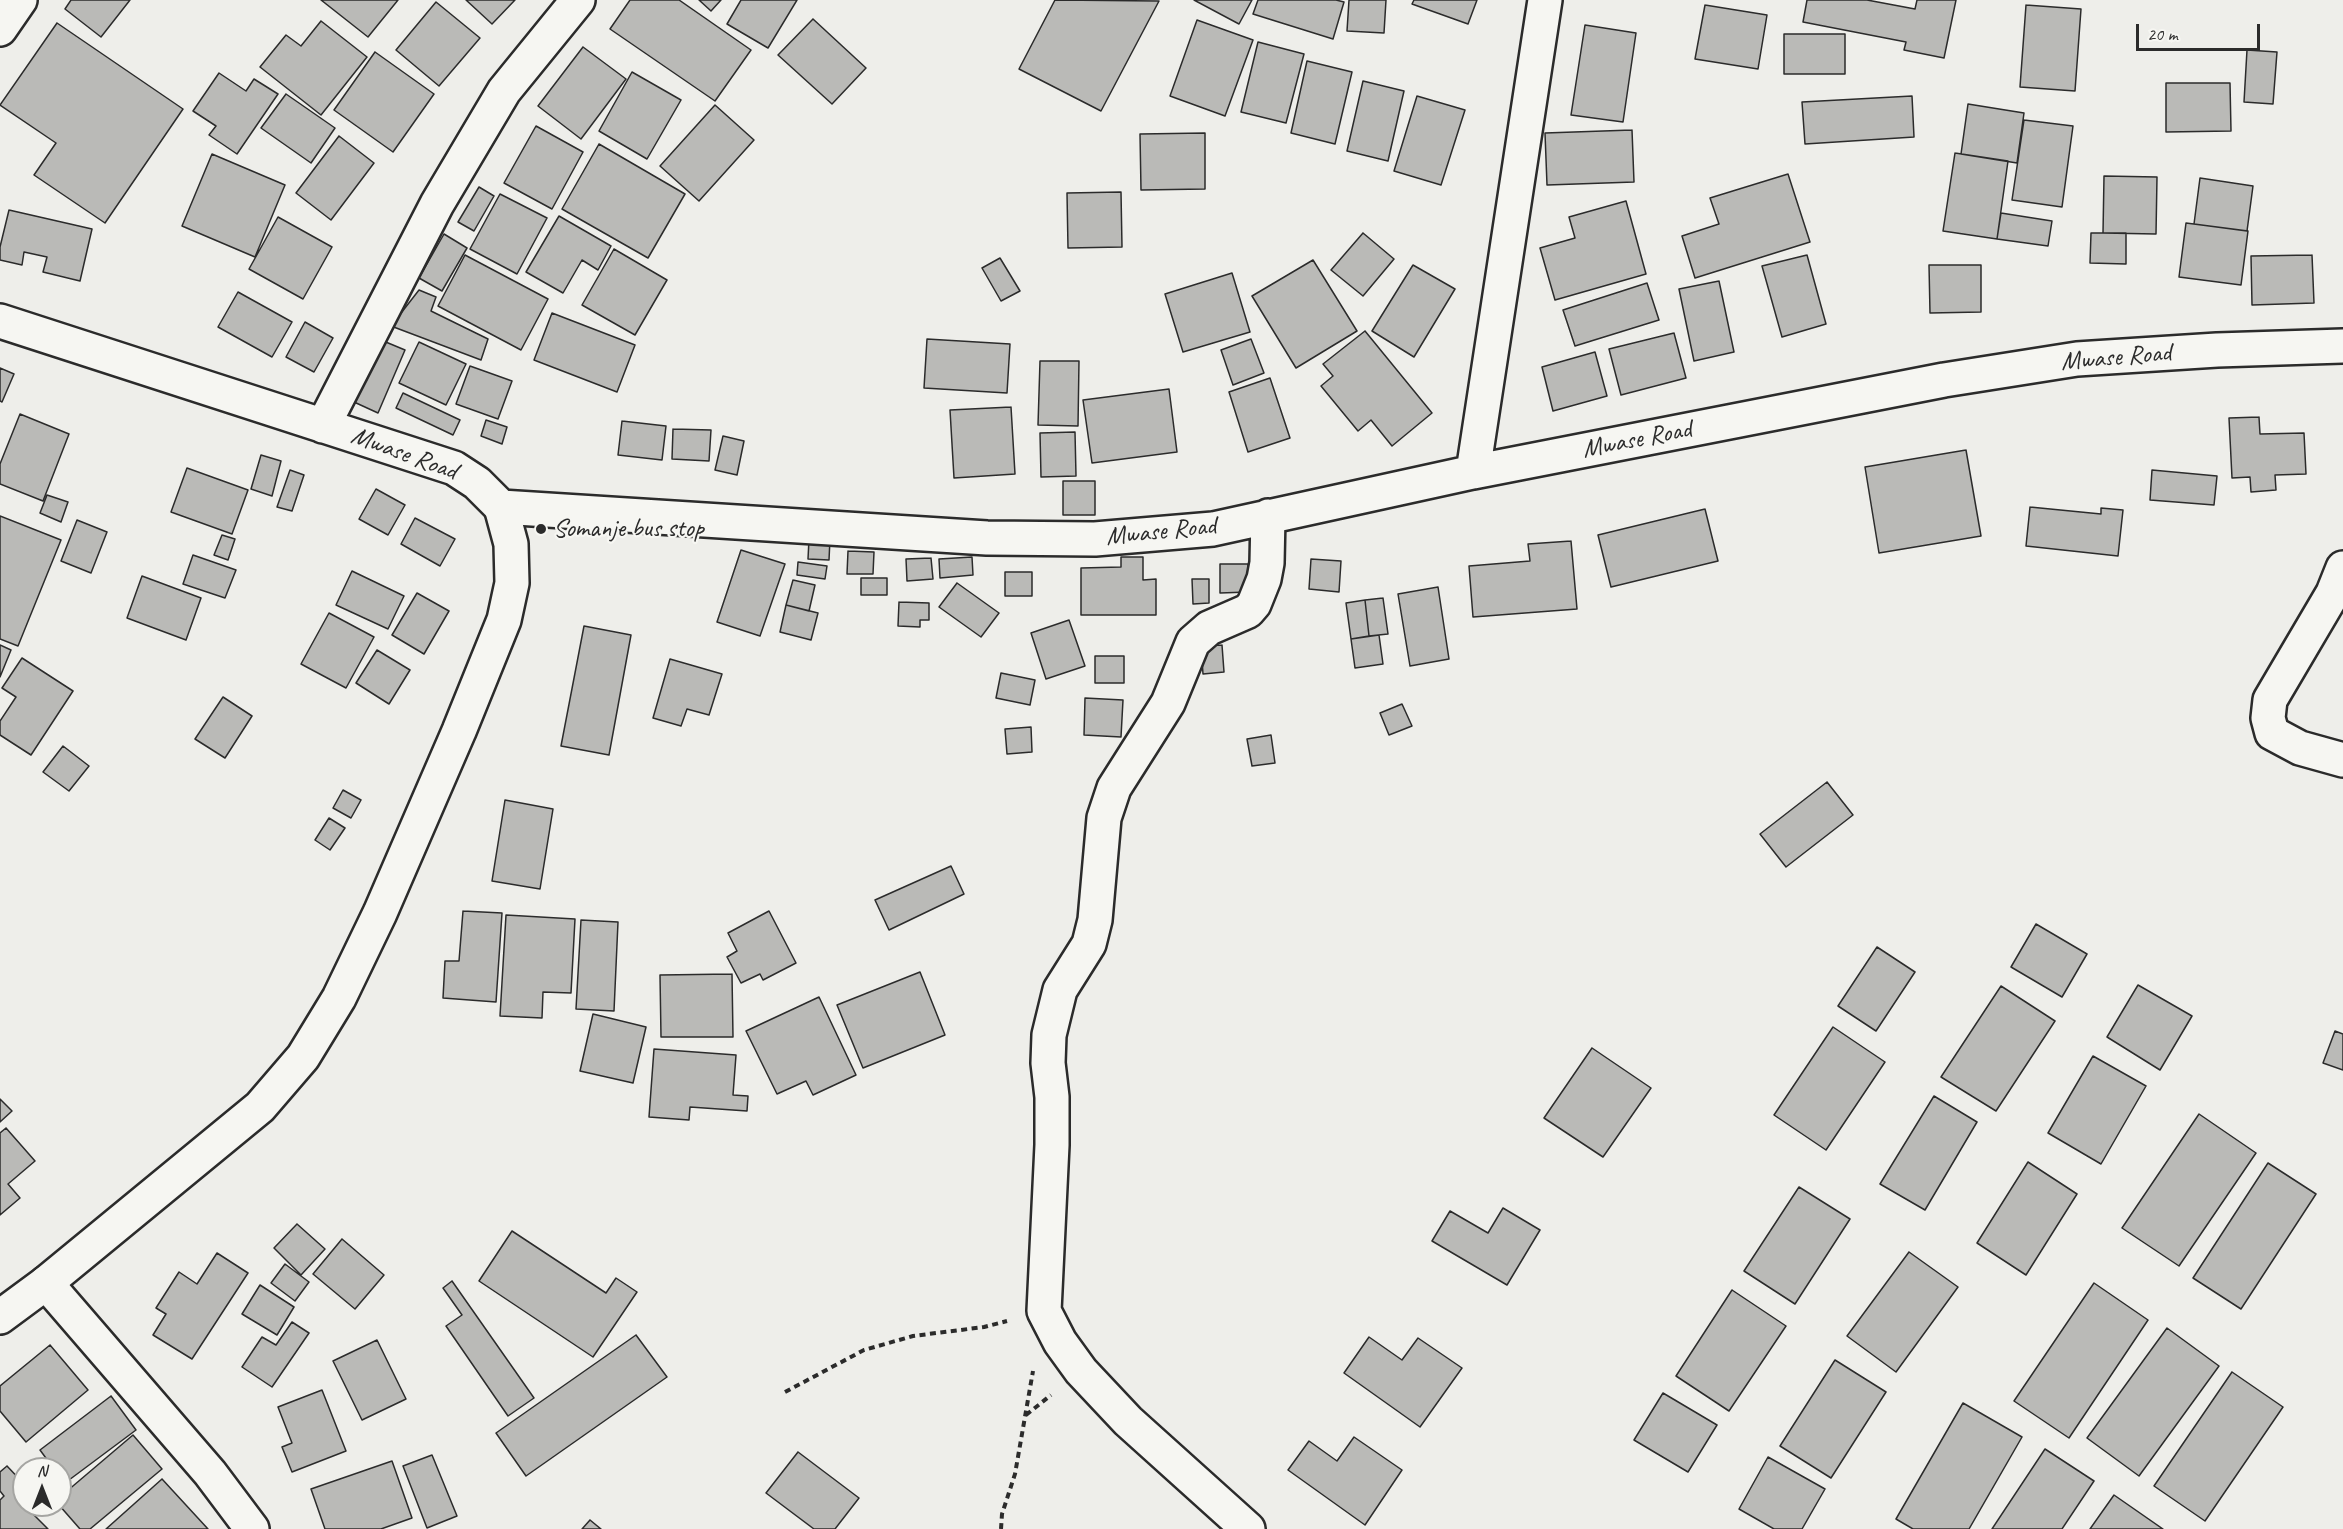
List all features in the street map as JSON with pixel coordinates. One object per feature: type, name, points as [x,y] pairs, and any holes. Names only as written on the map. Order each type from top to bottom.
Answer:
[{"type":"street","points":[[0,29],[20,0]]},
{"type":"street","points":[[323,426],[437,204],[504,91],[578,0]]},
{"type":"street","points":[[1473,472],[1545,0]]},
{"type":"street","name":"Mwase Road","points":[[0,321],[454,468],[477,483],[501,507],[997,538],[1095,539],[1213,528],[1473,472],[1944,380],[2077,359],[2217,350],[2343,346]]},
{"type":"street","points":[[0,1317],[46,1283],[260,1107],[303,1057],[339,998],[390,891],[504,620],[512,583],[511,544],[501,507]]},
{"type":"street","points":[[1248,1529],[1128,1421],[1081,1371],[1060,1342],[1044,1311],[1052,1145],[1052,1097],[1048,1063],[1049,1035],[1060,990],[1089,944],[1095,920],[1104,818],[1114,788],[1168,702],[1193,642],[1209,628],[1248,611],[1254,604],[1264,579],[1267,563],[1268,516]]},
{"type":"street","points":[[2343,568],[2333,593],[2270,700],[2268,718],[2272,733],[2300,748],[2343,759]]},
{"type":"street","points":[[46,1283],[210,1473],[252,1529]]},
{"type":"path","points":[[785,1392],[864,1350],[913,1336],[984,1327],[1044,1311]]},
{"type":"path","points":[[1001,1529],[1002,1514],[1015,1474],[1034,1369]]},
{"type":"building","points":[[71,0],[130,0],[101,37],[65,9]]},
{"type":"building","points":[[321,0],[398,0],[368,37]]},
{"type":"building","points":[[466,0],[515,0],[492,24]]},
{"type":"building","points":[[630,0],[679,0],[751,50],[715,101],[610,29]]},
{"type":"building","points":[[699,0],[721,0],[711,11]]},
{"type":"building","points":[[741,0],[797,0],[768,48],[727,24]]},
{"type":"building","points":[[1055,0],[1159,1],[1101,111],[1019,69]]},
{"type":"building","points":[[1194,0],[1252,0],[1239,24]]},
{"type":"building","points":[[1258,0],[1336,0],[1344,2],[1333,39],[1253,14]]},
{"type":"building","points":[[1349,0],[1386,0],[1384,33],[1347,31]]},
{"type":"building","points":[[1414,0],[1477,0],[1468,24],[1412,4]]},
{"type":"building","points":[[1807,0],[1867,0],[1915,9],[1917,0],[1956,0],[1944,58],[1904,50],[1906,42],[1803,22]]},
{"type":"building","points":[[436,2],[480,38],[439,86],[396,50]]},
{"type":"building","points":[[1705,5],[1767,15],[1758,69],[1695,59]]},
{"type":"building","points":[[2026,5],[2081,9],[2075,91],[2020,87]]},
{"type":"building","points":[[813,19],[866,68],[832,104],[778,55]]},
{"type":"building","points":[[1197,20],[1253,40],[1225,116],[1170,96]]},
{"type":"building","points":[[321,21],[367,57],[321,115],[260,67],[286,35],[301,46]]},
{"type":"building","points":[[57,23],[183,109],[105,223],[34,175],[56,143],[0,105]]},
{"type":"building","points":[[1585,25],[1636,33],[1623,122],[1571,115]]},
{"type":"building","points":[[1784,34],[1845,34],[1845,74],[1784,74]]},
{"type":"building","points":[[1258,42],[1304,54],[1286,123],[1241,112]]},
{"type":"building","points":[[583,47],[626,79],[581,139],[538,106]]},
{"type":"building","points":[[2247,50],[2277,52],[2273,104],[2244,102]]},
{"type":"building","points":[[375,52],[434,94],[393,152],[334,110]]},
{"type":"building","points":[[1307,61],[1352,72],[1335,144],[1291,133]]},
{"type":"building","points":[[632,72],[681,100],[647,159],[599,131]]},
{"type":"building","points":[[219,73],[246,91],[254,79],[278,94],[237,154],[209,135],[216,126],[193,111]]},
{"type":"building","points":[[1363,81],[1404,91],[1388,161],[1347,151]]},
{"type":"building","points":[[2166,83],[2230,83],[2231,131],[2166,132]]},
{"type":"building","points":[[286,94],[335,128],[311,163],[261,128]]},
{"type":"building","points":[[1417,96],[1465,110],[1441,185],[1394,171]]},
{"type":"building","points":[[1912,96],[1914,137],[1805,144],[1802,102]]},
{"type":"building","points":[[1968,104],[2024,113],[2017,163],[1961,154]]},
{"type":"building","points":[[715,105],[754,140],[699,201],[660,166]]},
{"type":"building","points":[[2024,120],[2073,126],[2062,207],[2012,200]]},
{"type":"building","points":[[536,126],[583,152],[552,209],[504,183]]},
{"type":"building","points":[[1632,130],[1634,182],[1547,185],[1545,133]]},
{"type":"building","points":[[1205,133],[1205,189],[1141,190],[1140,134]]},
{"type":"building","points":[[339,136],[374,163],[331,220],[296,193]]},
{"type":"building","points":[[599,144],[685,194],[648,258],[562,209]]},
{"type":"building","points":[[1955,153],[2008,161],[1997,239],[1943,231]]},
{"type":"building","points":[[212,154],[285,185],[255,257],[182,226]]},
{"type":"building","points":[[1788,174],[1810,242],[1695,278],[1682,236],[1719,224],[1710,198]]},
{"type":"building","points":[[2104,176],[2157,177],[2156,234],[2103,233]]},
{"type":"building","points":[[2200,178],[2253,186],[2247,231],[2194,224]]},
{"type":"building","points":[[479,187],[494,196],[474,231],[458,222]]},
{"type":"building","points":[[1121,192],[1122,247],[1068,248],[1067,193]]},
{"type":"building","points":[[500,194],[547,218],[517,274],[470,249]]},
{"type":"building","points":[[1626,201],[1646,274],[1555,300],[1540,248],[1575,238],[1569,217]]},
{"type":"building","points":[[9,210],[92,229],[80,281],[43,272],[47,257],[24,252],[22,265],[0,260],[0,247]]},
{"type":"building","points":[[2001,213],[2052,221],[2048,246],[1997,239]]},
{"type":"building","points":[[559,216],[611,246],[598,270],[582,260],[563,293],[526,272]]},
{"type":"building","points":[[278,217],[332,247],[303,299],[249,269]]},
{"type":"building","points":[[2186,223],[2248,231],[2241,285],[2179,277]]},
{"type":"building","points":[[1363,233],[1394,259],[1363,296],[1331,270]]},
{"type":"building","points":[[2091,233],[2126,233],[2126,264],[2090,263]]},
{"type":"building","points":[[444,234],[467,248],[442,291],[419,278]]},
{"type":"building","points":[[614,249],[667,280],[635,335],[582,305]]},
{"type":"building","points":[[465,255],[548,299],[521,350],[438,306]]},
{"type":"building","points":[[1807,255],[1826,324],[1782,337],[1762,266]]},
{"type":"building","points":[[2312,255],[2314,303],[2252,305],[2251,256]]},
{"type":"building","points":[[1000,258],[1020,291],[1001,301],[982,268]]},
{"type":"building","points":[[1313,260],[1357,331],[1296,368],[1252,296]]},
{"type":"building","points":[[1413,265],[1455,289],[1414,357],[1372,331]]},
{"type":"building","points":[[1929,265],[1981,265],[1981,312],[1930,313]]},
{"type":"building","points":[[1232,273],[1250,332],[1183,352],[1165,294]]},
{"type":"building","points":[[1719,281],[1734,352],[1694,361],[1679,289]]},
{"type":"building","points":[[1647,283],[1659,320],[1575,346],[1563,310]]},
{"type":"building","points":[[419,290],[436,297],[431,311],[488,339],[481,360],[391,326]]},
{"type":"building","points":[[238,292],[292,322],[272,357],[218,327]]},
{"type":"building","points":[[552,313],[635,345],[617,392],[534,360]]},
{"type":"building","points":[[305,322],[333,338],[314,372],[286,357]]},
{"type":"building","points":[[1365,331],[1432,413],[1392,446],[1371,420],[1358,431],[1321,386],[1333,376],[1323,364]]},
{"type":"building","points":[[1674,333],[1686,378],[1621,395],[1609,349]]},
{"type":"building","points":[[927,339],[1010,344],[1007,393],[924,388]]},
{"type":"building","points":[[1251,339],[1264,373],[1233,385],[1221,350]]},
{"type":"building","points":[[381,340],[405,350],[378,413],[354,402]]},
{"type":"building","points":[[419,342],[466,364],[446,405],[399,383]]},
{"type":"building","points":[[1595,352],[1607,396],[1553,411],[1542,367]]},
{"type":"building","points":[[1040,361],[1079,361],[1078,426],[1038,425]]},
{"type":"building","points":[[470,366],[512,381],[498,419],[456,404]]},
{"type":"building","points":[[0,368],[14,374],[2,402],[0,401]]},
{"type":"building","points":[[1270,378],[1290,438],[1248,452],[1229,392]]},
{"type":"building","points":[[1169,389],[1177,452],[1092,463],[1083,400]]},
{"type":"building","points":[[403,393],[460,420],[453,435],[396,408]]},
{"type":"building","points":[[1011,407],[1015,474],[954,478],[950,410]]},
{"type":"building","points":[[20,414],[69,434],[43,501],[0,484],[0,464]]},
{"type":"building","points":[[2259,417],[2260,434],[2304,433],[2306,474],[2275,475],[2276,490],[2251,492],[2250,477],[2232,478],[2229,418]]},
{"type":"building","points":[[486,420],[507,427],[502,444],[481,436]]},
{"type":"building","points":[[622,421],[666,426],[662,460],[618,455]]},
{"type":"building","points":[[673,429],[711,430],[709,461],[672,459]]},
{"type":"building","points":[[1075,432],[1076,476],[1041,477],[1040,433]]},
{"type":"building","points":[[723,436],[744,441],[737,475],[715,470]]},
{"type":"building","points":[[1966,450],[1981,536],[1879,553],[1865,467]]},
{"type":"building","points":[[261,455],[281,461],[272,496],[251,489]]},
{"type":"building","points":[[187,468],[248,490],[232,534],[171,512]]},
{"type":"building","points":[[290,470],[304,475],[292,511],[277,507]]},
{"type":"building","points":[[2152,470],[2217,476],[2214,505],[2150,500]]},
{"type":"building","points":[[1063,481],[1095,481],[1095,515],[1063,515]]},
{"type":"building","points":[[376,489],[405,505],[388,535],[359,519]]},
{"type":"building","points":[[47,495],[68,502],[61,522],[40,513]]},
{"type":"building","points":[[2030,507],[2101,514],[2101,508],[2123,510],[2118,556],[2026,546]]},
{"type":"building","points":[[1705,509],[1718,561],[1611,587],[1598,535]]},
{"type":"building","points":[[0,516],[61,540],[18,646],[0,639]]},
{"type":"building","points":[[415,518],[455,539],[440,566],[401,544]]},
{"type":"building","points":[[77,520],[107,532],[91,573],[61,561]]},
{"type":"building","points":[[222,535],[235,539],[228,560],[214,555]]},
{"type":"building","points":[[809,539],[830,539],[829,560],[808,559]]},
{"type":"building","points":[[1571,541],[1577,609],[1473,617],[1469,566],[1530,561],[1528,544]]},
{"type":"building","points":[[741,550],[785,564],[760,636],[717,622]]},
{"type":"building","points":[[848,551],[874,552],[873,574],[847,574]]},
{"type":"building","points":[[193,555],[236,570],[225,598],[183,584]]},
{"type":"building","points":[[972,557],[973,575],[940,578],[939,559]]},
{"type":"building","points":[[1121,557],[1143,557],[1143,580],[1156,579],[1156,615],[1081,615],[1081,568],[1121,567]]},
{"type":"building","points":[[931,558],[933,579],[907,581],[906,559]]},
{"type":"building","points":[[1311,559],[1341,561],[1339,592],[1309,589]]},
{"type":"building","points":[[798,562],[827,566],[825,579],[797,575]]},
{"type":"building","points":[[1220,564],[1248,564],[1248,592],[1220,593]]},
{"type":"building","points":[[352,571],[404,596],[388,629],[336,605]]},
{"type":"building","points":[[1005,572],[1032,572],[1032,596],[1005,596]]},
{"type":"building","points":[[142,576],[201,598],[186,640],[127,618]]},
{"type":"building","points":[[861,578],[887,578],[887,595],[861,595]]},
{"type":"building","points":[[1192,579],[1209,579],[1209,603],[1193,604]]},
{"type":"building","points":[[793,580],[815,585],[809,611],[786,605]]},
{"type":"building","points":[[957,583],[999,613],[981,637],[939,607]]},
{"type":"building","points":[[1438,587],[1449,659],[1410,666],[1398,594]]},
{"type":"building","points":[[417,593],[449,611],[424,654],[392,635]]},
{"type":"building","points":[[1383,598],[1388,634],[1369,636],[1365,600]]},
{"type":"building","points":[[1365,600],[1369,636],[1351,639],[1346,603]]},
{"type":"building","points":[[899,602],[929,603],[929,620],[920,620],[920,627],[898,626]]},
{"type":"building","points":[[786,605],[818,613],[811,640],[780,632]]},
{"type":"building","points":[[329,613],[374,637],[346,688],[301,664]]},
{"type":"building","points":[[1069,620],[1085,666],[1046,679],[1031,633]]},
{"type":"building","points":[[584,626],[631,635],[609,755],[561,746]]},
{"type":"building","points":[[1379,635],[1383,664],[1355,668],[1351,639]]},
{"type":"building","points":[[0,645],[11,650],[0,677]]},
{"type":"building","points":[[1222,645],[1224,672],[1203,674],[1201,646]]},
{"type":"building","points":[[377,650],[410,670],[389,704],[356,683]]},
{"type":"building","points":[[1095,656],[1124,656],[1124,683],[1095,683]]},
{"type":"building","points":[[22,658],[73,691],[31,755],[0,735],[0,721],[16,697],[2,688]]},
{"type":"building","points":[[670,659],[722,674],[709,715],[687,709],[681,726],[653,718]]},
{"type":"building","points":[[1001,673],[1035,680],[1030,705],[996,698]]},
{"type":"building","points":[[223,697],[252,716],[225,758],[195,739]]},
{"type":"building","points":[[1085,698],[1123,700],[1121,737],[1084,735]]},
{"type":"building","points":[[1402,704],[1412,726],[1389,735],[1380,713]]},
{"type":"building","points":[[1031,727],[1032,752],[1007,754],[1005,729]]},
{"type":"building","points":[[1271,735],[1275,763],[1252,766],[1247,739]]},
{"type":"building","points":[[63,746],[89,766],[69,791],[43,772]]},
{"type":"building","points":[[1827,782],[1853,815],[1786,867],[1760,834]]},
{"type":"building","points":[[343,790],[361,800],[351,818],[333,808]]},
{"type":"building","points":[[505,800],[553,809],[540,889],[492,881]]},
{"type":"building","points":[[329,818],[345,828],[330,850],[315,840]]},
{"type":"building","points":[[951,866],[964,894],[889,930],[875,900]]},
{"type":"building","points":[[463,911],[502,913],[496,1002],[443,998],[445,961],[459,961]]},
{"type":"building","points":[[769,911],[796,963],[763,980],[760,974],[741,983],[727,957],[737,951],[728,933]]},
{"type":"building","points":[[506,915],[575,919],[571,993],[543,992],[542,1018],[500,1016]]},
{"type":"building","points":[[581,920],[618,922],[614,1011],[576,1009]]},
{"type":"building","points":[[2036,924],[2087,954],[2062,997],[2011,967]]},
{"type":"building","points":[[1877,947],[1915,972],[1876,1031],[1838,1006]]},
{"type":"building","points":[[920,972],[945,1035],[863,1068],[837,1005]]},
{"type":"building","points":[[732,974],[733,1037],[661,1037],[660,975]]},
{"type":"building","points":[[2138,985],[2192,1016],[2160,1070],[2107,1037]]},
{"type":"building","points":[[2001,986],[2055,1021],[1996,1111],[1941,1077]]},
{"type":"building","points":[[819,997],[856,1075],[813,1095],[806,1081],[777,1094],[746,1031]]},
{"type":"building","points":[[593,1014],[646,1027],[633,1083],[580,1071]]},
{"type":"building","points":[[1833,1027],[1885,1062],[1826,1150],[1774,1115]]},
{"type":"building","points":[[2335,1031],[2343,1034],[2343,1070],[2323,1063]]},
{"type":"building","points":[[1592,1048],[1651,1088],[1603,1157],[1544,1118]]},
{"type":"building","points":[[654,1049],[736,1055],[733,1095],[748,1096],[747,1111],[690,1107],[689,1120],[649,1117]]},
{"type":"building","points":[[2093,1056],[2146,1086],[2101,1164],[2048,1133]]},
{"type":"building","points":[[1934,1096],[1977,1122],[1925,1210],[1880,1184]]},
{"type":"building","points":[[0,1099],[12,1111],[0,1122]]},
{"type":"building","points":[[2199,1114],[2256,1153],[2179,1266],[2122,1228]]},
{"type":"building","points":[[6,1128],[35,1161],[8,1184],[20,1198],[0,1215],[0,1133]]},
{"type":"building","points":[[2028,1162],[2077,1194],[2026,1275],[1977,1243]]},
{"type":"building","points":[[2268,1163],[2316,1194],[2241,1309],[2193,1278]]},
{"type":"building","points":[[1799,1187],[1850,1219],[1795,1304],[1744,1271]]},
{"type":"building","points":[[1503,1208],[1540,1230],[1507,1285],[1432,1241],[1450,1211],[1488,1233]]},
{"type":"building","points":[[297,1224],[325,1249],[301,1275],[274,1248]]},
{"type":"building","points":[[512,1231],[606,1293],[616,1278],[637,1292],[593,1357],[479,1281]]},
{"type":"building","points":[[342,1239],[384,1275],[355,1309],[313,1274]]},
{"type":"building","points":[[1909,1252],[1958,1287],[1896,1372],[1847,1336]]},
{"type":"building","points":[[217,1253],[248,1273],[192,1359],[153,1335],[166,1314],[156,1308],[179,1272],[197,1284]]},
{"type":"building","points":[[285,1264],[309,1282],[295,1301],[271,1283]]},
{"type":"building","points":[[452,1281],[534,1398],[508,1416],[446,1326],[462,1315],[443,1288]]},
{"type":"building","points":[[2094,1283],[2148,1320],[2069,1438],[2014,1401]]},
{"type":"building","points":[[260,1285],[294,1307],[277,1335],[242,1314]]},
{"type":"building","points":[[1732,1290],[1786,1326],[1729,1411],[1676,1376]]},
{"type":"building","points":[[292,1322],[309,1333],[272,1387],[242,1367],[262,1337],[276,1345]]},
{"type":"building","points":[[2167,1328],[2219,1366],[2139,1476],[2087,1438]]},
{"type":"building","points":[[636,1335],[667,1377],[526,1476],[496,1433]]},
{"type":"building","points":[[1369,1337],[1402,1360],[1418,1338],[1462,1368],[1420,1427],[1344,1373]]},
{"type":"building","points":[[377,1340],[406,1399],[362,1420],[333,1361]]},
{"type":"building","points":[[50,1345],[88,1390],[26,1442],[0,1411],[0,1386]]},
{"type":"building","points":[[1835,1360],[1886,1392],[1831,1478],[1780,1446]]},
{"type":"building","points":[[2232,1372],[2283,1407],[2205,1521],[2154,1486]]},
{"type":"building","points":[[322,1390],[346,1451],[292,1472],[282,1447],[292,1443],[278,1407]]},
{"type":"building","points":[[1663,1393],[1717,1425],[1688,1472],[1634,1440]]},
{"type":"building","points":[[111,1396],[136,1430],[72,1478],[72,1457],[45,1457],[40,1450]]},
{"type":"building","points":[[1963,1403],[2022,1437],[1969,1529],[1913,1529],[1896,1519]]},
{"type":"building","points":[[133,1435],[162,1469],[90,1529],[80,1529],[70,1517],[72,1517],[72,1487]]},
{"type":"building","points":[[1354,1437],[1402,1470],[1365,1525],[1288,1470],[1309,1441],[1337,1461]]},
{"type":"building","points":[[2045,1449],[2094,1481],[2062,1529],[1992,1529]]},
{"type":"building","points":[[798,1452],[859,1498],[835,1529],[814,1529],[766,1493]]},
{"type":"building","points":[[432,1455],[457,1516],[427,1528],[403,1466]]},
{"type":"building","points":[[1768,1457],[1825,1489],[1802,1529],[1774,1529],[1739,1509]]},
{"type":"building","points":[[392,1461],[412,1518],[381,1529],[325,1529],[311,1489]]},
{"type":"building","points":[[7,1466],[12,1471],[12,1517],[36,1517],[48,1529],[0,1529],[0,1500],[4,1496],[0,1491],[0,1472]]},
{"type":"building","points":[[162,1479],[208,1529],[106,1529]]},
{"type":"building","points":[[2114,1495],[2163,1529],[2090,1529]]},
{"type":"building","points":[[590,1520],[601,1529],[582,1529]]},
{"type":"place","name":"Somanje bus stop","points":[[541,529]]}]
